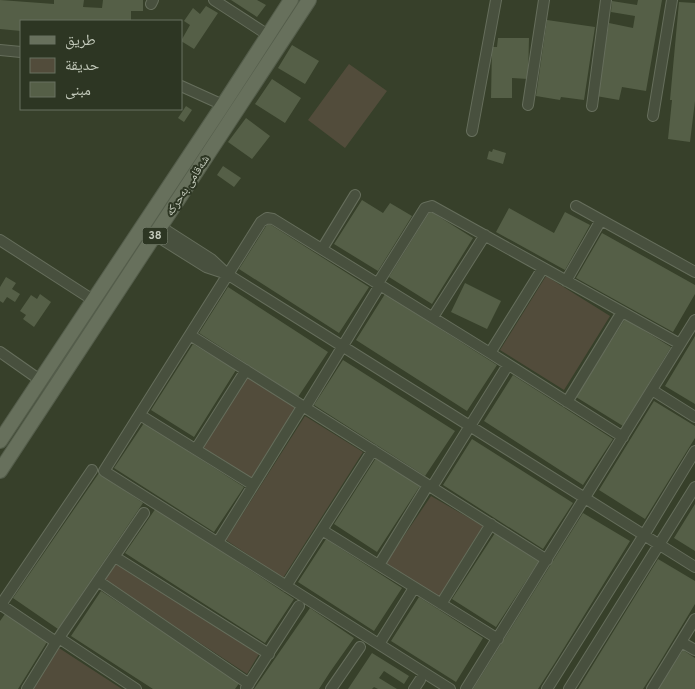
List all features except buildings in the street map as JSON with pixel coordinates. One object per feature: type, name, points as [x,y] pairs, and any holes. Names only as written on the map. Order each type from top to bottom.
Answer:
[{"type":"main road","name":"شەقامی بەحرکە","points":[[1,438],[224,105],[291,0]]},
{"type":"main road","name":"شەقامی بەحرکە","points":[[0,471],[309,0]]},
{"type":"main road","points":[[1,438],[12,452]]},
{"type":"street","points":[[214,0],[268,35]]},
{"type":"street","points":[[472,131],[496,0]]},
{"type":"street","points":[[528,105],[544,0]]},
{"type":"street","points":[[592,106],[606,0]]},
{"type":"street","points":[[653,116],[672,0]]},
{"type":"street","points":[[0,50],[20,52]]},
{"type":"street","points":[[182,86],[224,105]]},
{"type":"street","points":[[322,249],[355,195]]},
{"type":"street","points":[[576,206],[695,272]]},
{"type":"street","points":[[218,542],[344,346],[379,284],[427,207],[434,207],[680,344]]},
{"type":"street","points":[[450,689],[104,471],[260,222],[268,218],[273,219],[623,437]]},
{"type":"street","points":[[566,281],[601,220]]},
{"type":"street","points":[[158,231],[206,266],[227,274],[344,346],[695,567]]},
{"type":"street","points":[[433,317],[485,235]]},
{"type":"street","points":[[0,240],[93,300]]},
{"type":"street","points":[[490,353],[543,268]]},
{"type":"street","points":[[567,402],[622,312]]},
{"type":"street","points":[[466,689],[695,320]]},
{"type":"street","points":[[190,335],[547,560]]},
{"type":"street","points":[[0,352],[40,380]]},
{"type":"street","points":[[379,565],[508,365]]},
{"type":"street","points":[[196,450],[246,370]]},
{"type":"street","points":[[652,390],[695,417]]},
{"type":"street","points":[[140,415],[253,485]]},
{"type":"street","points":[[286,586],[373,450]]},
{"type":"street","points":[[547,689],[695,451]]},
{"type":"street","points":[[92,470],[0,606],[136,689]]},
{"type":"street","points":[[569,689],[695,487]]},
{"type":"street","points":[[27,689],[144,513]]},
{"type":"street","points":[[441,604],[491,524]]},
{"type":"street","points":[[322,530],[498,639]]},
{"type":"street","points":[[115,556],[269,654]]},
{"type":"street","points":[[98,581],[247,686],[299,606]]},
{"type":"street","points":[[379,644],[414,588]]},
{"type":"street","points":[[652,689],[695,620]]},
{"type":"street","points":[[681,642],[695,650]]},
{"type":"street","points":[[331,689],[360,647]]},
{"type":"green space","points":[[349,64],[387,91],[345,148],[308,120]]},
{"type":"green space","points":[[546,276],[610,316],[564,390],[500,350]]},
{"type":"green space","points":[[247,377],[296,407],[251,478],[202,448]]},
{"type":"green space","points":[[305,416],[363,452],[283,578],[226,540]]},
{"type":"green space","points":[[431,496],[483,526],[439,597],[385,564]]},
{"type":"green space","points":[[115,560],[259,654],[247,674],[103,579]]},
{"type":"green space","points":[[59,648],[122,689],[32,689]]}]
